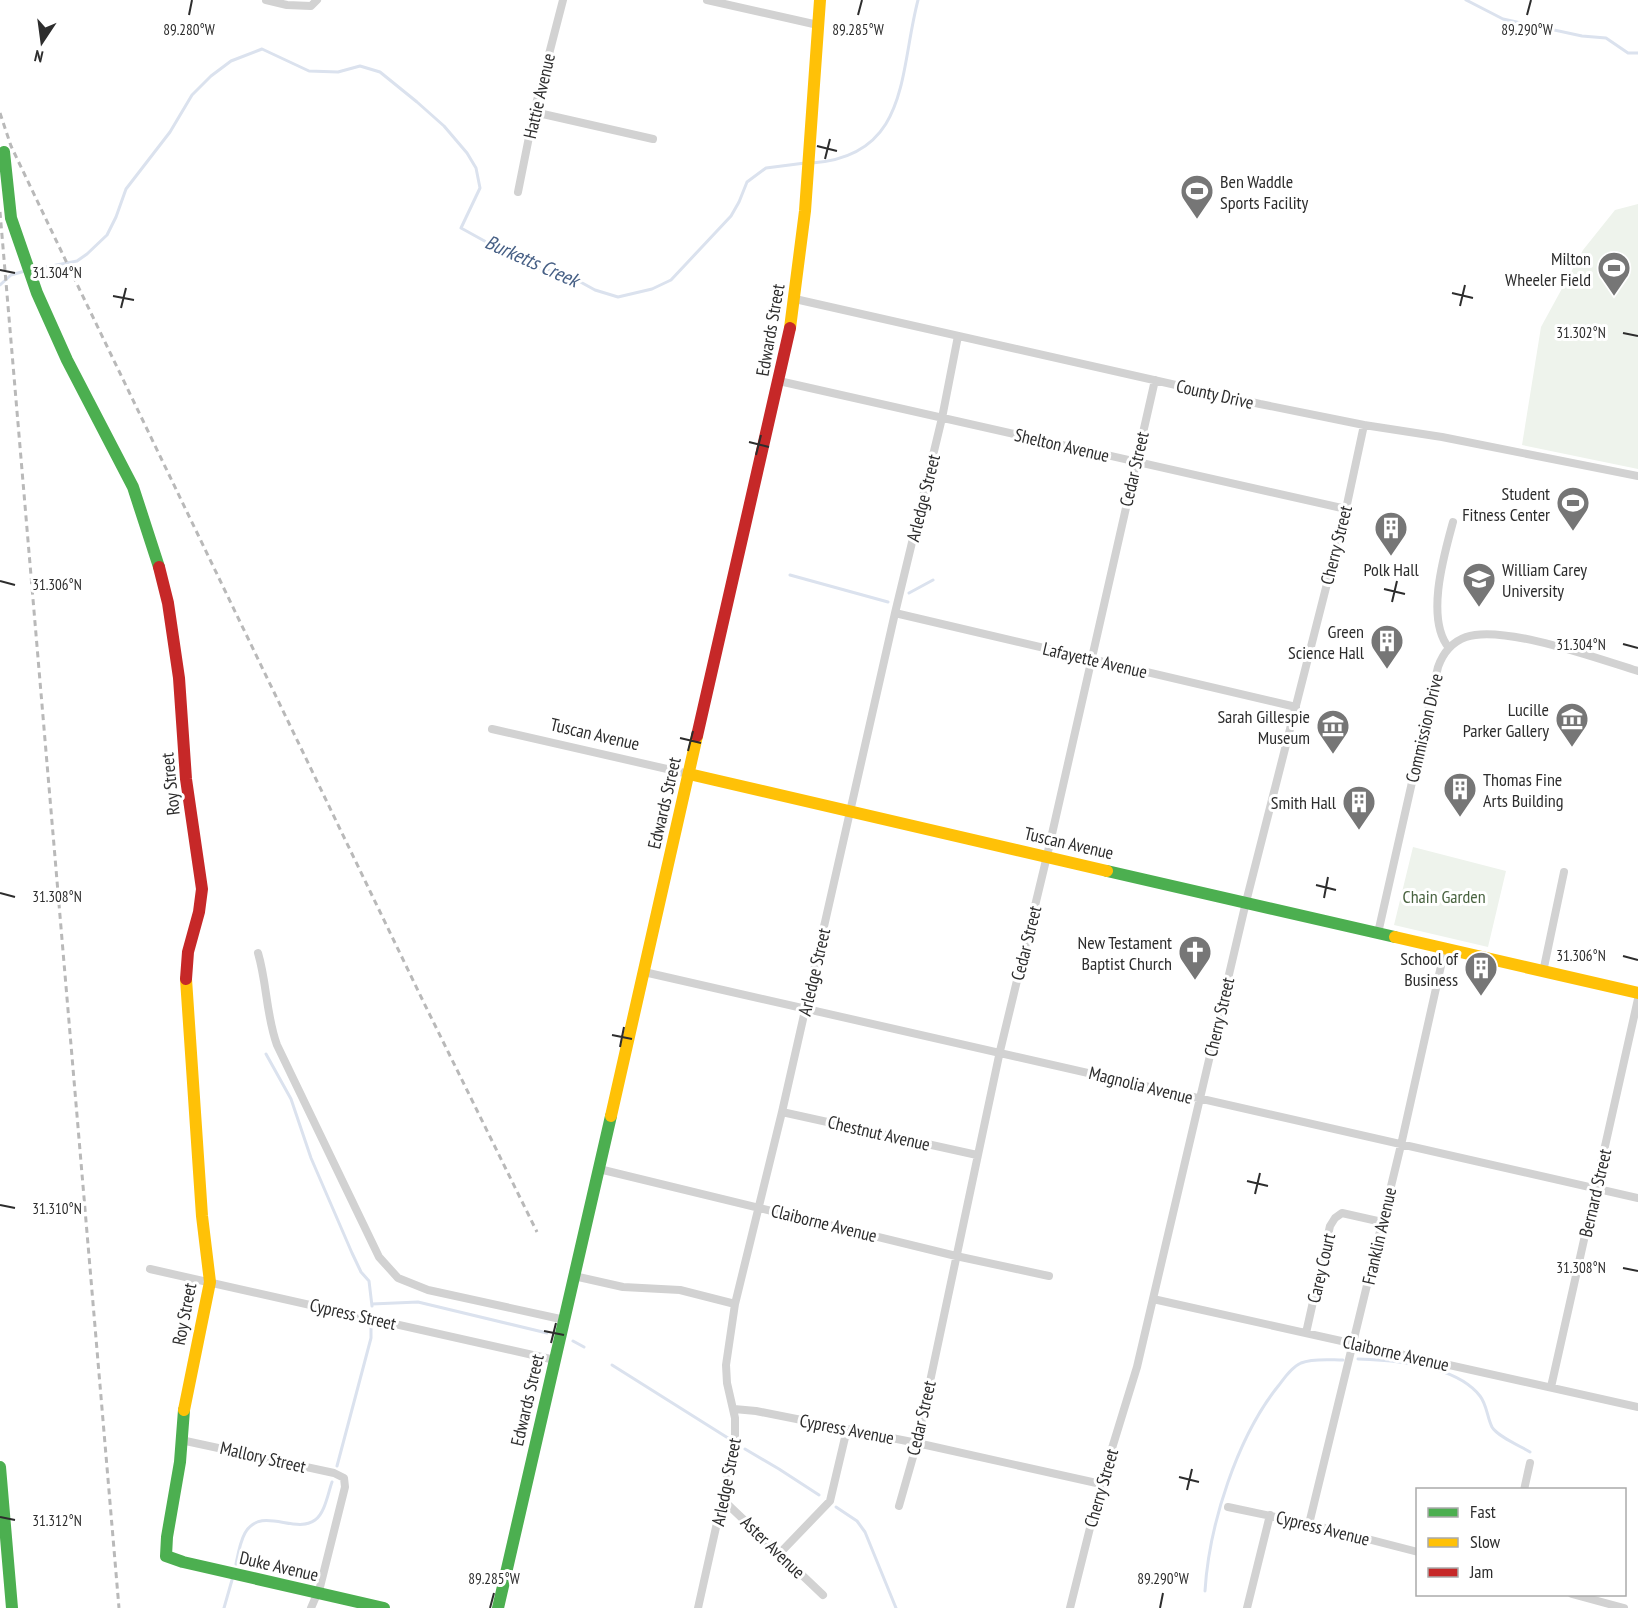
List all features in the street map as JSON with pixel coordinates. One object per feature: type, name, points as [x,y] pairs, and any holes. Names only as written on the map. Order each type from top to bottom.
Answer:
[{"type":"main road","name":"Edwards Street","points":[[498,1608],[779,381],[795,299],[808,182],[820,0]]},
{"type":"main road","name":"Roy Street","points":[[4,153],[9,207],[37,293],[67,360],[133,487],[156,553],[168,603],[179,678],[186,779],[202,889],[199,912],[188,952],[186,979],[202,1216],[210,1282],[182,1418],[178,1473],[166,1556]]},
{"type":"main road","name":"Tuscan Avenue","points":[[689,774],[1638,993]]},
{"type":"main road","points":[[0,1467],[12,1608]]},
{"type":"main road","name":"Duke Avenue","points":[[166,1556],[183,1562],[384,1608]]},
{"type":"street","points":[[266,0],[287,5],[311,6],[317,0]]},
{"type":"street","name":"Hattie Avenue","points":[[518,192],[534,112],[563,0]]},
{"type":"street","points":[[707,0],[818,25]]},
{"type":"street","points":[[534,112],[653,140]]},
{"type":"street","name":"County Drive","points":[[795,299],[1364,425],[1442,437],[1638,476]]},
{"type":"street","name":"Arledge Street","points":[[698,1608],[735,1442],[734,1409],[727,1383],[726,1365],[735,1304],[782,1112],[895,613],[942,418],[958,336]]},
{"type":"street","name":"Cedar Street","points":[[899,1506],[916,1443],[1000,1052],[1155,380]]},
{"type":"street","name":"Shelton Avenue","points":[[779,381],[1346,509]]},
{"type":"street","name":"Cherry Street","points":[[1070,1608],[1101,1484],[1129,1397],[1246,902],[1346,509],[1364,425]]},
{"type":"street","points":[[1453,522],[1437,591],[1438,617],[1443,641],[1449,648],[1464,637],[1493,633],[1553,645],[1638,671]]},
{"type":"street","name":"Lafayette Avenue","points":[[895,613],[1296,707]]},
{"type":"street","name":"Commission Drive","points":[[1378,933],[1438,667],[1449,648]]},
{"type":"street","name":"Tuscan Avenue","points":[[492,729],[689,774]]},
{"type":"street","points":[[1543,972],[1564,872]]},
{"type":"street","name":"Franklin Avenue","points":[[1309,1524],[1401,1145],[1445,948]]},
{"type":"street","points":[[258,953],[263,968],[270,1023],[277,1045],[379,1257],[398,1278],[428,1290],[565,1320]]},
{"type":"street","name":"Magnolia Avenue","points":[[644,972],[1638,1198]]},
{"type":"street","name":"Bernard Street","points":[[1551,1387],[1638,999]]},
{"type":"street","name":"Chestnut Avenue","points":[[782,1112],[977,1155]]},
{"type":"street","name":"Claiborne Avenue","points":[[599,1169],[956,1256],[1049,1276]]},
{"type":"street","name":"Carey Court","points":[[1306,1333],[1330,1226],[1335,1218],[1342,1213],[1382,1222]]},
{"type":"street","name":"Cypress Street","points":[[150,1269],[555,1360]]},
{"type":"street","points":[[574,1276],[616,1286],[680,1290],[735,1304]]},
{"type":"street","name":"Claiborne Avenue","points":[[1153,1299],[1638,1407]]},
{"type":"street","name":"Cypress Avenue","points":[[734,1409],[916,1443],[1101,1484]]},
{"type":"street","points":[[780,1553],[830,1501],[847,1429]]},
{"type":"street","name":"Mallory Street","points":[[181,1440],[334,1473],[344,1478],[345,1487],[320,1587],[316,1593]]},
{"type":"street","points":[[1524,1488],[1530,1463]]},
{"type":"street","name":"Aster Avenue","points":[[723,1500],[823,1595]]},
{"type":"street","name":"Cypress Avenue","points":[[1228,1507],[1309,1524],[1416,1551]]},
{"type":"street","points":[[1249,1608],[1270,1515]]},
{"type":"street","points":[[311,1608],[316,1593]]},
{"type":"street","points":[[1578,1596],[1624,1608]]},
{"type":"street","points":[[1582,1608],[1584,1598]]},
{"type":"green space","points":[[1638,204],[1638,469],[1522,445],[1541,327],[1583,250],[1615,210]]},
{"type":"green space","name":"Chain Garden","points":[[1413,847],[1506,871],[1488,947],[1394,925]]},
{"type":"waterway","name":"Burketts Creek","points":[[812,163],[844,157],[867,145],[884,127],[895,106],[902,81],[918,0]]},
{"type":"waterway","points":[[1466,0],[1503,19],[1582,36],[1606,38],[1628,53],[1638,53]]},
{"type":"waterway","name":"Burketts Creek","points":[[31,270],[77,261],[107,235],[126,189],[170,132],[192,95],[211,76],[231,61],[262,49],[309,71],[338,72],[360,66],[380,72],[444,126],[467,153],[476,168],[480,188],[461,228],[539,268],[566,274],[595,290],[618,297],[652,289],[671,280],[731,216],[747,182],[766,168],[805,163]]},
{"type":"waterway","name":"Burketts Creek","points":[[0,285],[11,275],[25,271]]},
{"type":"waterway","points":[[790,575],[888,602]]},
{"type":"waterway","points":[[909,593],[933,580]]},
{"type":"waterway","points":[[266,1054],[291,1099],[311,1158],[352,1253],[361,1272],[369,1281],[372,1306]]},
{"type":"waterway","points":[[372,1304],[418,1302],[547,1333]]},
{"type":"waterway","points":[[337,1466],[371,1338],[371,1327]]},
{"type":"waterway","points":[[573,1341],[584,1347]]},
{"type":"waterway","points":[[1358,1359],[1424,1366],[1456,1377],[1480,1396],[1492,1427],[1530,1452]]},
{"type":"waterway","points":[[1205,1591],[1212,1538],[1219,1511],[1238,1456],[1264,1406],[1286,1376],[1298,1365],[1306,1361],[1343,1360]]},
{"type":"waterway","points":[[612,1365],[728,1438]]},
{"type":"waterway","points":[[745,1449],[819,1495]]},
{"type":"waterway","points":[[236,1564],[243,1537],[252,1525],[260,1521],[307,1524],[315,1520],[324,1508],[332,1482]]},
{"type":"waterway","points":[[836,1507],[857,1521],[865,1532],[896,1608]]},
{"type":"waterway","points":[[224,1608],[232,1580]]},
{"type":"railway","points":[[0,113],[11,146],[76,282],[537,1232]]},
{"type":"railway","points":[[0,212],[119,1608]]},
{"type":"traffic: fast","points":[[4,152],[11,218],[37,293],[67,360],[133,487],[159,567]]},
{"type":"traffic: fast","points":[[1107,871],[1395,937]]},
{"type":"traffic: fast","points":[[498,1608],[611,1116]]},
{"type":"traffic: fast","points":[[184,1410],[180,1462],[167,1537],[166,1556],[183,1562],[384,1608]]},
{"type":"traffic: fast","points":[[0,1467],[12,1608]]},
{"type":"traffic: slow","points":[[790,328],[805,211],[820,0]]},
{"type":"traffic: slow","points":[[611,1116],[697,736]]},
{"type":"traffic: slow","points":[[689,774],[1107,871]]},
{"type":"traffic: slow","points":[[1395,937],[1638,993]]},
{"type":"traffic: slow","points":[[184,1410],[210,1282],[202,1216],[186,979]]},
{"type":"traffic: jam","points":[[697,736],[790,328]]},
{"type":"traffic: jam","points":[[159,567],[168,603],[179,678],[186,779],[202,889],[199,912],[188,952],[186,979]]},
{"type":"place","name":"Ben Waddle Sports Facility","points":[[1197,220]]},
{"type":"place","name":"Milton Wheeler Field","points":[[1614,297]]},
{"type":"place","name":"Student Fitness Center","points":[[1573,532]]},
{"type":"place","name":"Polk Hall","points":[[1391,557]]},
{"type":"place","name":"William Carey University","points":[[1479,608]]},
{"type":"place","name":"Green Science Hall","points":[[1387,670]]},
{"type":"place","name":"Lucille Parker Gallery","points":[[1572,748]]},
{"type":"place","name":"Sarah Gillespie Museum","points":[[1333,755]]},
{"type":"place","name":"Thomas Fine Arts Building","points":[[1460,818]]},
{"type":"place","name":"Smith Hall","points":[[1359,831]]},
{"type":"place","name":"New Testament Baptist Church","points":[[1195,981]]},
{"type":"place","name":"School of Business","points":[[1481,997]]}]
